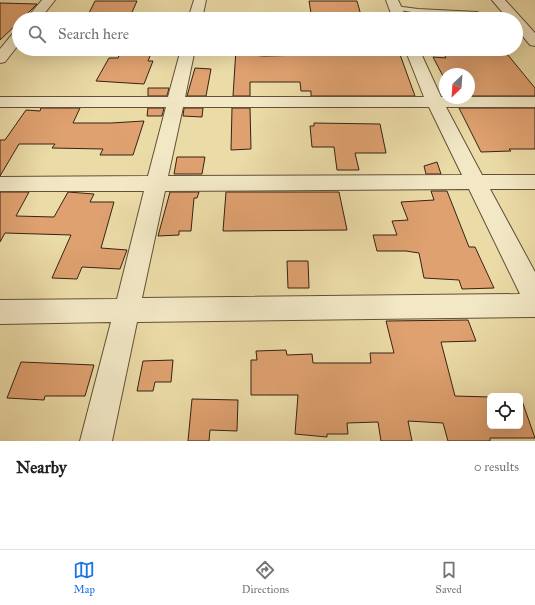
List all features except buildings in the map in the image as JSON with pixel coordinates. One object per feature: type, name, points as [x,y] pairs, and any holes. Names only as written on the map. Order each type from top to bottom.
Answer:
[{"type":"street","points":[[39,12],[49,0]]},
{"type":"street","points":[[197,12],[200,0]]},
{"type":"street","points":[[498,0],[509,12]]},
{"type":"street","points":[[523,28],[535,42]]},
{"type":"street","points":[[0,59],[12,41]]},
{"type":"street","points":[[523,43],[535,42]]},
{"type":"street","points":[[96,441],[186,56]]},
{"type":"street","points":[[415,56],[434,101],[535,297]]},
{"type":"street","points":[[0,102],[535,102]]},
{"type":"street","points":[[0,184],[156,182],[535,182]]},
{"type":"street","points":[[0,312],[535,305]]},
{"type":"lane","points":[[396,9],[438,12]]}]
